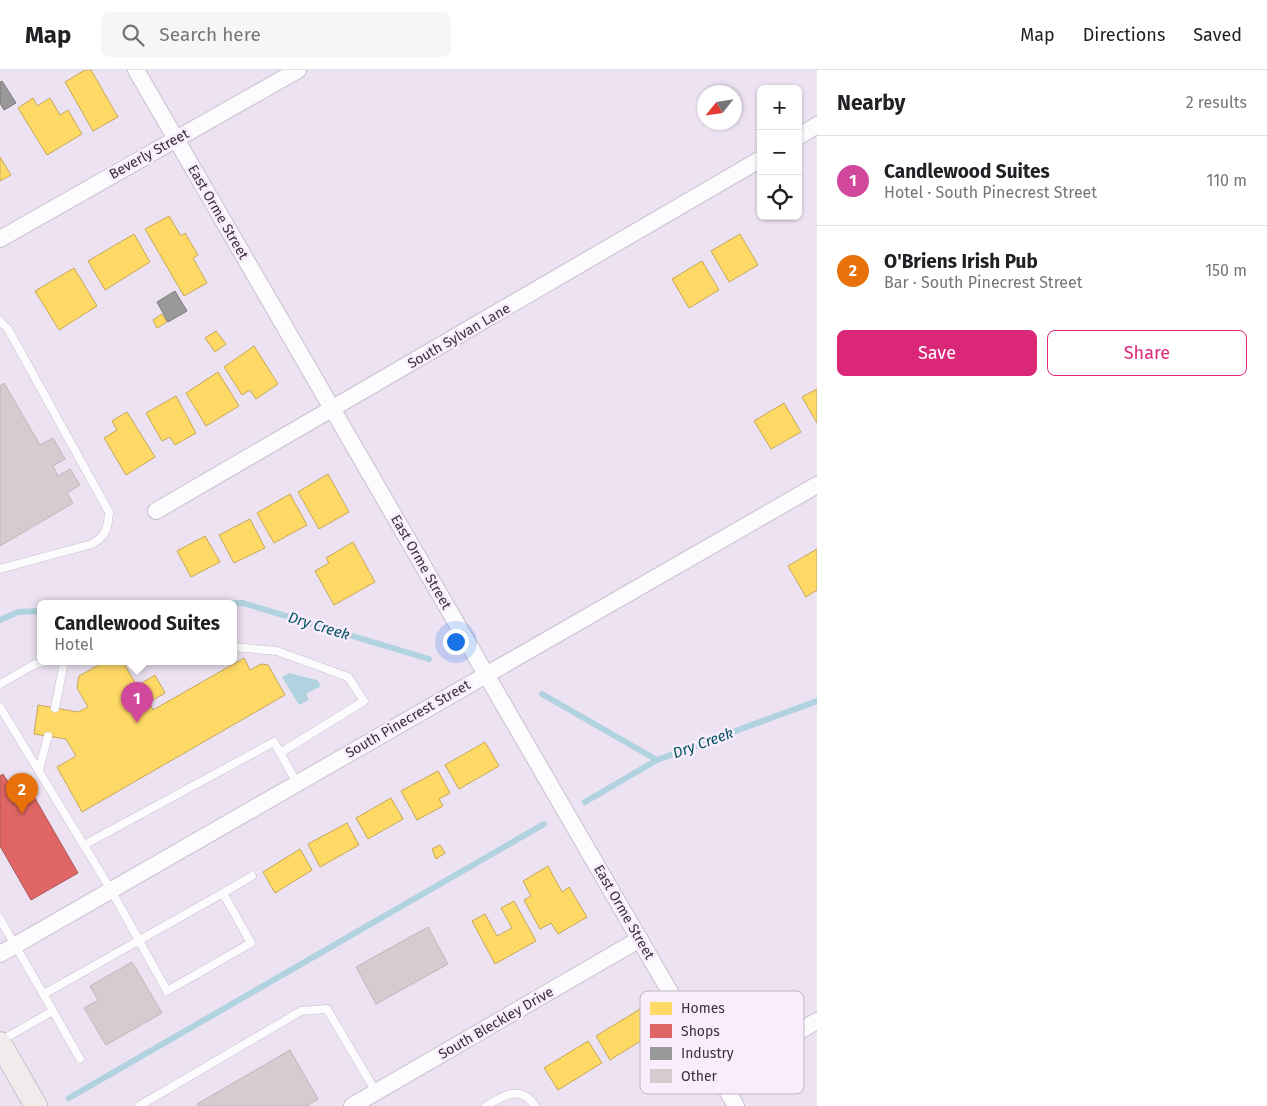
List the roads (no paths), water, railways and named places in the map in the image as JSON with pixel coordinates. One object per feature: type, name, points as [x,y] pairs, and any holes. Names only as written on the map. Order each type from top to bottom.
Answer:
[{"type":"main road","points":[[0,1042],[36,1106]]},
{"type":"street","name":"East Orme Street","points":[[136,70],[485,674],[507,707],[670,991]]},
{"type":"street","name":"Beverly Street","points":[[0,239],[298,70]]},
{"type":"street","points":[[802,134],[817,125]]},
{"type":"street","name":"South Sylvan Lane","points":[[156,511],[757,161]]},
{"type":"street","name":"South Pinecrest Street","points":[[0,954],[817,485]]},
{"type":"street","name":"South Bleckley Drive","points":[[352,1106],[640,939]]},
{"type":"street","points":[[804,1028],[817,1021]]},
{"type":"street","name":"East Orme Street","points":[[729,1094],[736,1106]]},
{"type":"lane","points":[[0,321],[8,329],[109,512],[108,527],[102,538],[92,544],[0,569]]},
{"type":"lane","points":[[237,647],[276,651],[348,677],[364,701],[280,753]]},
{"type":"lane","points":[[0,684],[37,664]]},
{"type":"lane","points":[[55,708],[63,665]]},
{"type":"lane","points":[[0,707],[111,890],[166,991],[251,943],[223,893]]},
{"type":"lane","points":[[39,770],[48,736]]},
{"type":"lane","points":[[84,845],[274,742],[298,783]]},
{"type":"lane","points":[[44,994],[252,876]]},
{"type":"lane","points":[[0,919],[80,1059]]},
{"type":"lane","points":[[139,1106],[301,1011],[327,1010],[376,1092]]},
{"type":"lane","points":[[0,1042],[53,1011]]},
{"type":"lane","points":[[486,1106],[509,1092],[522,1094],[535,1106]]},
{"type":"water","points":[[289,673],[317,680],[321,686],[306,694],[309,700],[299,705],[282,677]]},
{"type":"waterway","name":"Dry Creek","points":[[237,603],[243,603],[429,659]]},
{"type":"waterway","name":"Dry Creek","points":[[0,620],[18,612],[37,611]]},
{"type":"waterway","name":"Dry Creek","points":[[542,694],[657,760]]},
{"type":"waterway","name":"Dry Creek","points":[[585,802],[657,760],[817,701]]},
{"type":"waterway","points":[[69,1098],[544,824]]},
{"type":"place","name":"Candlewood Suites","points":[[137,723]]},
{"type":"place","name":"O'Briens Irish Pub","points":[[22,814]]}]
